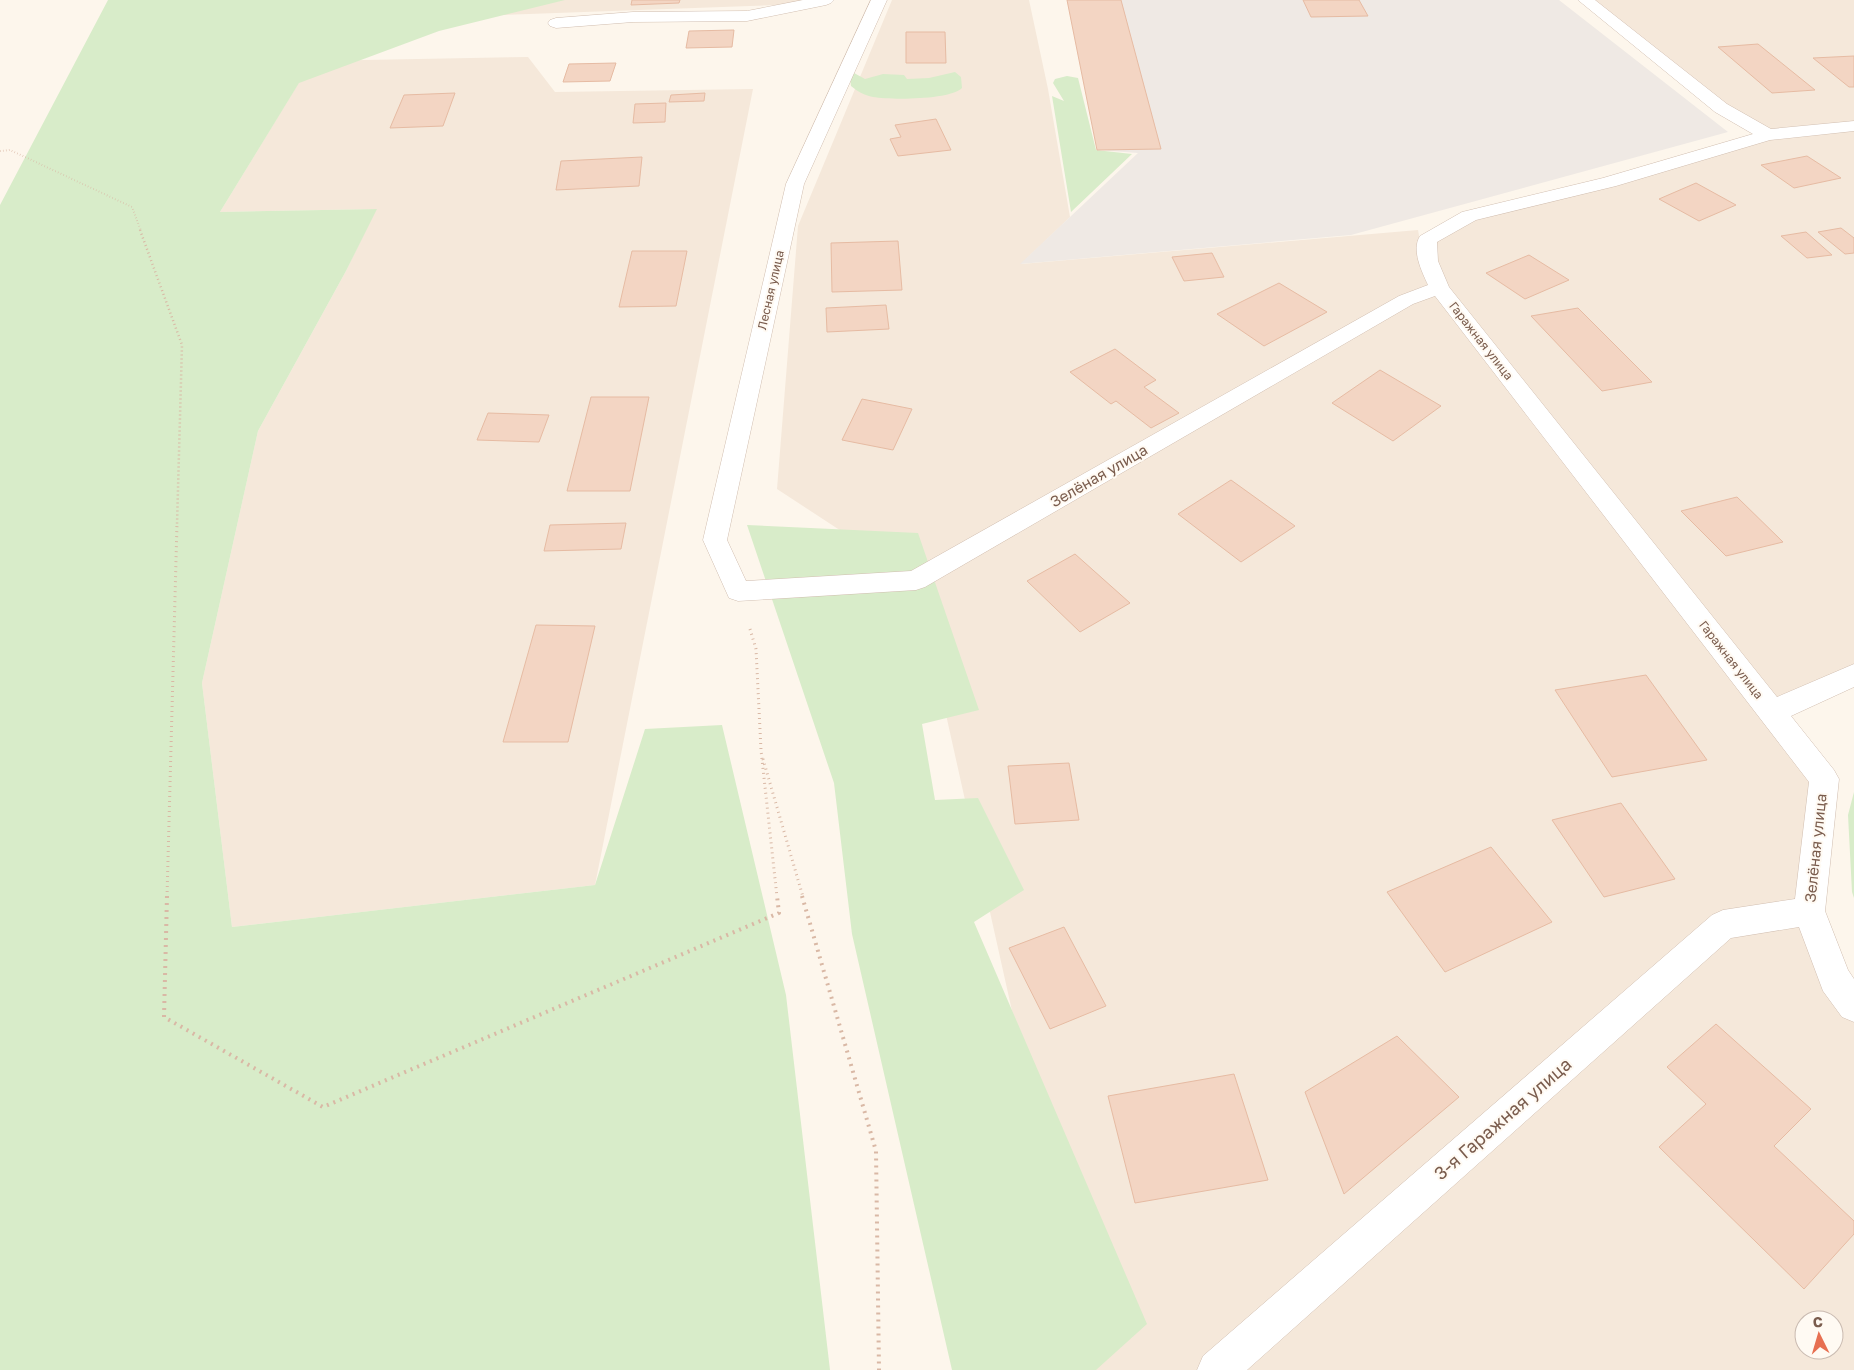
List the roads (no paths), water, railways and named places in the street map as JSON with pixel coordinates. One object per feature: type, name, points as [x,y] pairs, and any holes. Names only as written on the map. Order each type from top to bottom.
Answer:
[{"type":"street","points":[[556,23],[632,17],[747,16],[826,0]]},
{"type":"street","name":"Лесная улица","points":[[738,591],[715,540],[795,184],[880,0]]},
{"type":"street","points":[[1586,0],[1722,108],[1768,135]]},
{"type":"street","name":"Гаражная улица","points":[[1854,126],[1768,135],[1609,182],[1469,216],[1427,240],[1428,261],[1439,288],[1772,712],[1854,675]]},
{"type":"street","name":"Зелёная улица","points":[[738,591],[916,580],[1406,300],[1439,288]]},
{"type":"street","name":"Зелёная улица","points":[[1772,712],[1824,779],[1809,911]]},
{"type":"street","points":[[1809,911],[1834,980],[1854,1006]]},
{"type":"street","name":"3-я Гаражная улица","points":[[1217,1370],[1723,925],[1809,911]]}]
